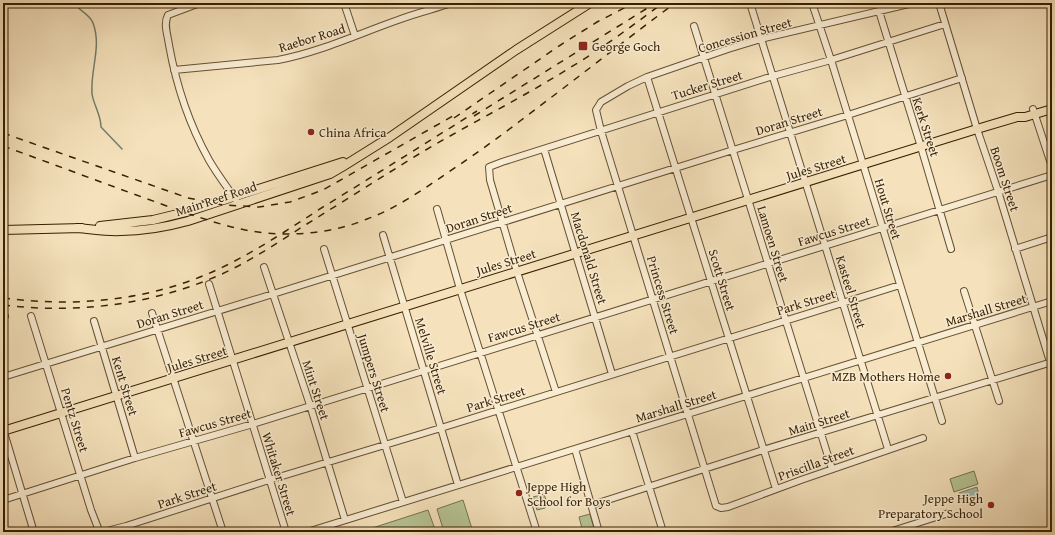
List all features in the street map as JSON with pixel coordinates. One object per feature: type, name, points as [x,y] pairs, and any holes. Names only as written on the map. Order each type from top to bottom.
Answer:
[{"type":"main road","name":"Main Reef Road","points":[[3,230],[77,228],[153,220],[207,210],[355,158],[397,132],[516,50],[590,3]]},
{"type":"main road","name":"Jules Street","points":[[1034,112],[1052,103]]},
{"type":"main road","name":"Jules Street","points":[[3,431],[404,308],[576,253],[749,201],[1017,117],[1024,112],[1052,109]]},
{"type":"street","points":[[200,3],[171,13],[166,18],[167,35],[174,70],[185,108],[210,162],[236,201]]},
{"type":"street","points":[[344,3],[355,36]]},
{"type":"street","name":"Raebor Road","points":[[174,70],[301,56],[398,20],[452,3]]},
{"type":"street","name":"Kasteel Street","points":[[750,3],[888,449]]},
{"type":"street","name":"Hout Street","points":[[812,3],[831,60],[942,421]]},
{"type":"street","name":"Concession Street","points":[[610,96],[647,77],[761,39],[913,3]]},
{"type":"street","name":"Boom Street","points":[[939,3],[977,129],[998,191],[1032,307],[1051,362]]},
{"type":"street","name":"Kerk Street","points":[[878,11],[921,147],[951,249]]},
{"type":"street","name":"Tucker Street","points":[[503,222],[490,180],[489,168],[494,164],[773,76],[831,60],[945,24]]},
{"type":"street","name":"Lamoen Street","points":[[694,26],[832,469]]},
{"type":"street","name":"Scott Street","points":[[647,77],[776,489]]},
{"type":"street","name":"Doran Street","points":[[3,377],[848,115],[962,78]]},
{"type":"street","name":"Princess Street","points":[[610,96],[601,102],[597,107],[596,114],[716,506]]},
{"type":"street","points":[[1034,112],[1052,167]]},
{"type":"street","name":"Macdonald Street","points":[[544,149],[596,316],[612,374]]},
{"type":"street","name":"Fawcus Street","points":[[3,500],[194,440],[253,424],[537,334],[711,282],[767,263],[1052,175]]},
{"type":"street","points":[[437,209],[460,289],[537,532]]},
{"type":"street","points":[[503,222],[517,272],[556,392]]},
{"type":"street","name":"Melville Street","points":[[383,235],[458,485]]},
{"type":"street","points":[[1015,249],[1052,237]]},
{"type":"street","name":"Jumpers Street","points":[[324,249],[403,502]]},
{"type":"street","name":"Mint Street","points":[[264,268],[310,405],[346,520]]},
{"type":"street","name":"Whitaker Street","points":[[209,284],[286,532]]},
{"type":"street","name":"Park Street","points":[[99,531],[106,531],[126,526],[269,480],[900,285]]},
{"type":"street","points":[[964,291],[999,401]]},
{"type":"street","name":"Marshall Street","points":[[307,532],[1052,301]]},
{"type":"street","points":[[152,313],[223,532]]},
{"type":"street","name":"Pentz Street","points":[[31,316],[80,476],[99,531]]},
{"type":"street","name":"Kent Street","points":[[94,321],[135,458]]},
{"type":"street","name":"Main Street","points":[[592,505],[705,470],[763,450],[1051,362]]},
{"type":"street","points":[[3,431],[33,529]]},
{"type":"street","points":[[632,431],[663,532]]},
{"type":"street","name":"Priscilla Street","points":[[716,506],[721,508],[728,507],[888,449],[923,438]]},
{"type":"street","points":[[575,450],[599,532]]},
{"type":"street","points":[[889,532],[949,513]]},
{"type":"green space","points":[[974,471],[978,484],[954,492],[950,479]]},
{"type":"green space","points":[[544,494],[547,503],[545,508],[537,510],[533,497]]},
{"type":"green space","points":[[463,500],[473,532],[444,532],[437,509]]},
{"type":"green space","points":[[428,510],[436,532],[360,532]]},
{"type":"green space","points":[[590,514],[595,532],[583,532],[579,517]]},
{"type":"shaded area","points":[[977,487],[979,496],[961,501],[959,493]]},
{"type":"waterway","points":[[75,3],[91,19],[95,32],[96,50],[92,94],[100,118],[101,127],[122,149]]},
{"type":"railway","points":[[454,118],[559,46],[597,22],[634,3]]},
{"type":"railway","points":[[3,305],[31,308],[59,308],[114,304],[142,300],[169,293],[196,285],[222,274],[263,252],[419,154],[583,60],[663,3]]},
{"type":"railway","points":[[3,146],[178,210],[232,227],[255,232],[279,234],[330,230],[376,215],[394,207],[420,191],[500,136],[675,3]]},
{"type":"railway","points":[[474,116],[654,4]]},
{"type":"railway","points":[[3,298],[61,302],[118,298],[146,293],[200,277],[227,265],[288,230],[477,111]]},
{"type":"railway","points":[[3,133],[188,198],[223,205],[259,207],[290,202],[323,190],[458,113]]},
{"type":"place","name":"George Goch","points":[[583,46]]},
{"type":"place","name":"China Africa","points":[[311,132]]},
{"type":"place","name":"MZB Mothers Home","points":[[948,376]]},
{"type":"place","name":"Jeppe High School for Boys","points":[[519,493]]},
{"type":"place","name":"Jeppe High Preparatory School","points":[[991,505]]}]
